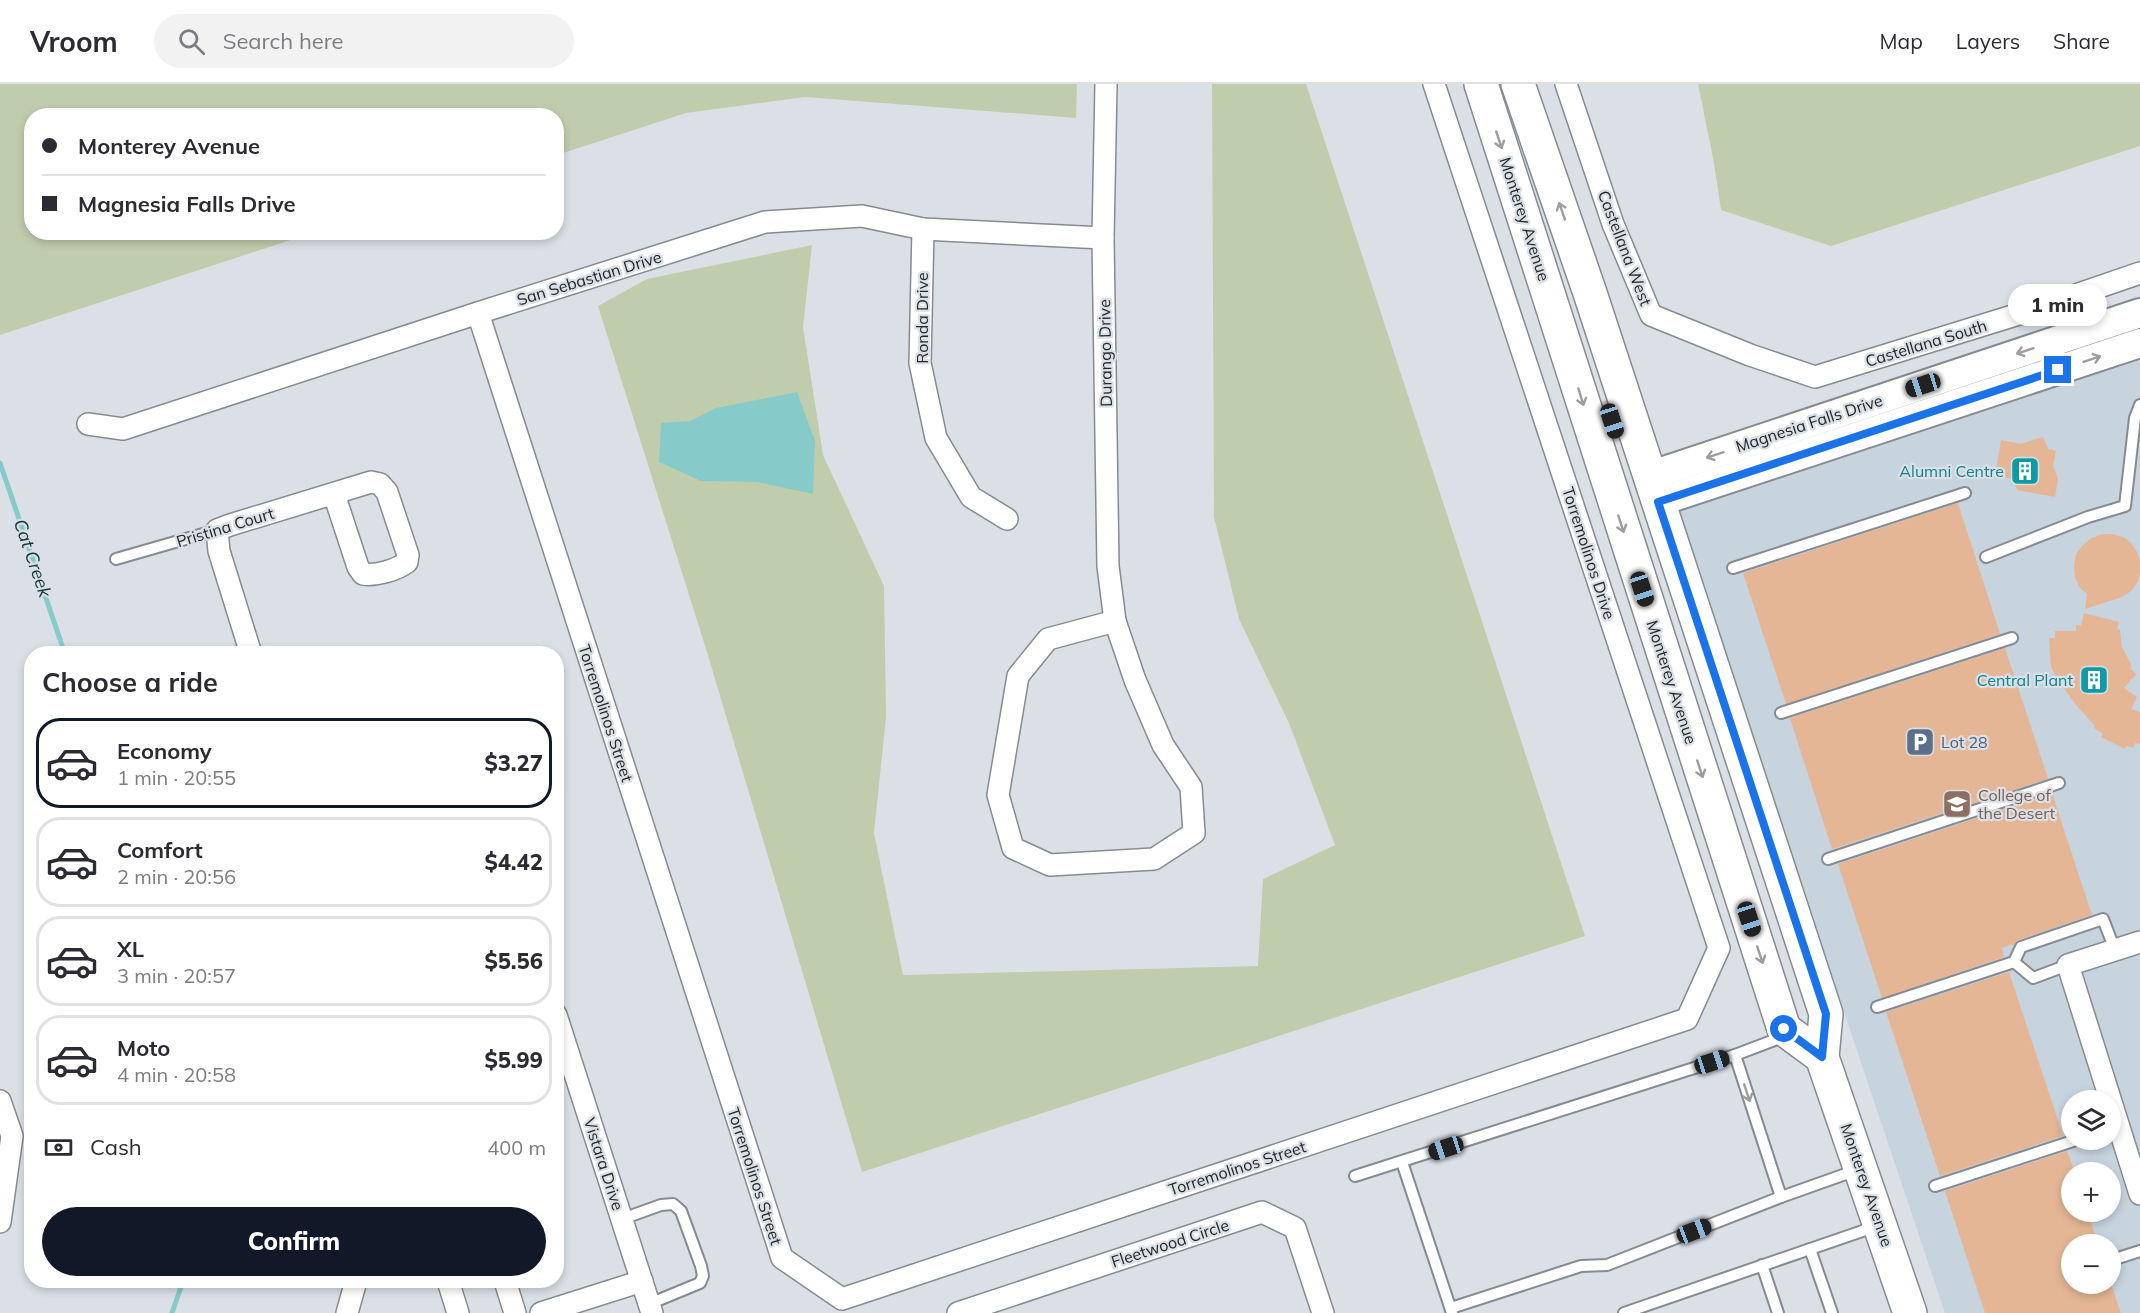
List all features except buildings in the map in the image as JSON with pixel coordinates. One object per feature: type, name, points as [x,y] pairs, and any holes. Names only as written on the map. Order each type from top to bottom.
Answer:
[{"type":"main road","name":"Monterey Avenue","points":[[1481,84],[1784,1029],[1822,1057]]},
{"type":"main road","name":"Monterey Avenue","points":[[1518,84],[1590,293],[1826,1014],[1822,1057],[1910,1313]]},
{"type":"main road","points":[[1521,205],[1552,247],[1570,288],[1605,398],[1641,495],[1649,502],[1654,489]]},
{"type":"street","name":"Durango Drive","points":[[1106,84],[1103,238],[1108,566],[1115,621],[1135,680],[1163,745],[1191,787],[1194,833],[1154,859],[1050,864],[1013,848],[998,795],[1018,676],[1048,639],[1115,621]]},
{"type":"street","name":"Torremolinos Drive","points":[[1434,84],[1719,948],[1687,1019]]},
{"type":"street","name":"Castellana West","points":[[1566,84],[1613,224],[1651,315],[1750,355],[1815,377]]},
{"type":"street","name":"San Sebastian Drive","points":[[88,424],[123,429],[765,222],[862,216],[923,228],[1103,238]]},
{"type":"street","name":"Ronda Drive","points":[[923,228],[920,363],[936,438],[971,497],[1007,519]]},
{"type":"street","name":"Castellana South","points":[[1815,377],[2032,310],[2140,273]]},
{"type":"street","name":"Torremolinos Street","points":[[478,313],[782,1258],[842,1299],[1687,1019]]},
{"type":"street","name":"Magnesia Falls Drive","points":[[1654,489],[2140,313]]},
{"type":"street","name":"Magnesia Falls Drive","points":[[1654,489],[2140,343]]},
{"type":"street","name":"Pristina Court","points":[[217,530],[371,482],[380,484],[387,492],[408,555],[407,562],[402,566],[372,575],[363,574],[358,567],[334,494]]},
{"type":"street","points":[[217,530],[219,551],[249,646]]},
{"type":"street","points":[[2140,942],[2068,965],[2140,1194]]},
{"type":"street","name":"Vistara Drive","points":[[564,1040],[651,1308]]},
{"type":"street","points":[[0,1101],[12,1136],[0,1222]]},
{"type":"street","name":"Fleetwood Circle","points":[[958,1313],[1262,1212],[1295,1228],[1323,1313]]},
{"type":"street","points":[[541,1313],[642,1281]]},
{"type":"street","points":[[347,1313],[354,1288]]},
{"type":"street","points":[[450,1288],[458,1313]]},
{"type":"street","points":[[507,1288],[515,1313]]},
{"type":"lane","points":[[1986,557],[2088,517],[2125,506],[2135,418],[2140,405]]},
{"type":"lane","points":[[1733,568],[1965,493]]},
{"type":"lane","name":"Pristina Court","points":[[116,559],[217,530]]},
{"type":"lane","points":[[1781,713],[2012,638]]},
{"type":"lane","points":[[1828,859],[2059,783]]},
{"type":"lane","points":[[1877,1007],[2014,962],[2021,946],[2103,919],[2115,950]]},
{"type":"lane","points":[[2014,962],[2033,978],[2068,965]]},
{"type":"lane","points":[[1355,1176],[1734,1055],[1791,1034]]},
{"type":"lane","points":[[1734,1055],[1781,1197]]},
{"type":"lane","points":[[1935,1186],[2061,1145]]},
{"type":"lane","points":[[1402,1162],[1452,1311],[1581,1266],[1607,1265],[1781,1197],[1862,1169]]},
{"type":"lane","points":[[622,1219],[661,1205],[673,1204],[681,1211],[701,1266],[703,1276],[700,1283],[651,1308]]},
{"type":"lane","points":[[1624,1313],[1880,1225]]},
{"type":"lane","points":[[1810,1249],[1832,1313]]},
{"type":"lane","points":[[2121,1257],[2140,1251]]},
{"type":"lane","points":[[1762,1265],[1778,1313]]},
{"type":"shaded area","name":"College of the Desert","points":[[2140,353],[2140,1313],[1945,1313],[1675,507]]},
{"type":"green space","points":[[0,84],[1077,84],[1076,118],[805,97],[686,113],[564,153],[564,108],[24,108],[24,240],[291,240],[0,335]]},
{"type":"green space","points":[[1212,84],[1306,84],[1585,936],[862,1172],[707,652],[598,306],[647,279],[812,245],[803,327],[823,455],[884,586],[886,717],[874,833],[903,975],[1258,966],[1263,879],[1335,845],[1289,723],[1239,619],[1214,517]]},
{"type":"green space","points":[[1698,84],[2140,84],[2140,146],[1831,246],[1721,210]]},
{"type":"water","points":[[797,392],[815,441],[813,494],[757,482],[701,481],[659,462],[661,423],[690,421],[716,408]]},
{"type":"waterway","name":"Cat Creek","points":[[0,463],[62,646]]},
{"type":"waterway","name":"Cat Creek","points":[[172,1313],[181,1288]]},
{"type":"place","name":"Alumni Centre","points":[[2025,471]]},
{"type":"place","name":"Central Plant","points":[[2094,680]]},
{"type":"place","name":"Lot 28","points":[[1920,742]]},
{"type":"place","name":"College of the Desert","points":[[1957,804]]},
{"type":"route","points":[[1784,1029],[1822,1057],[1826,1014],[1658,502],[2058,370]]}]
